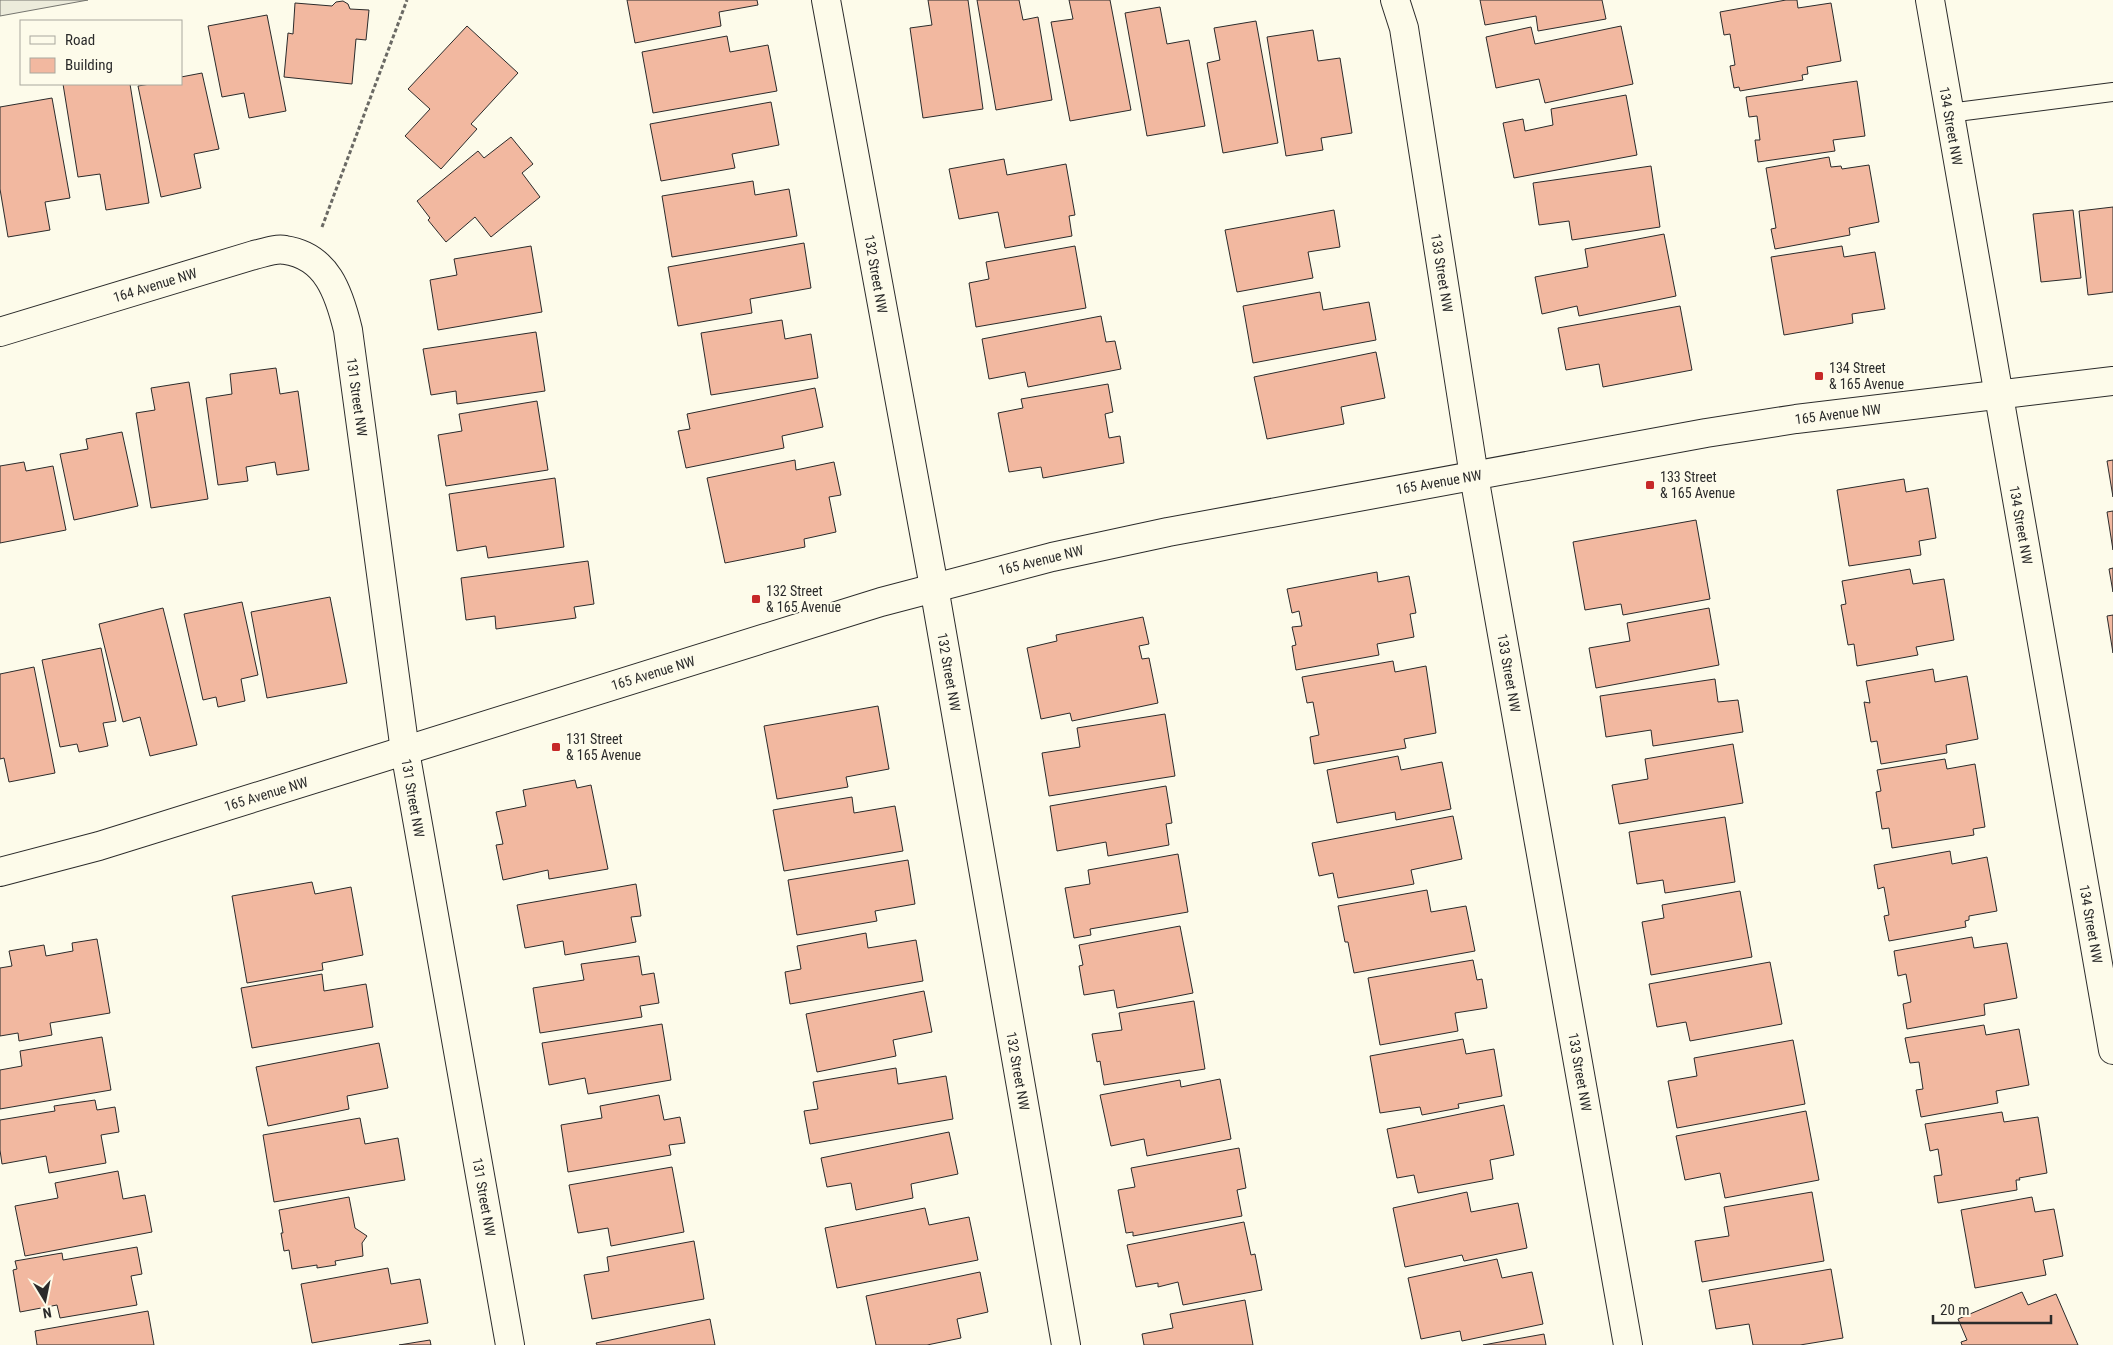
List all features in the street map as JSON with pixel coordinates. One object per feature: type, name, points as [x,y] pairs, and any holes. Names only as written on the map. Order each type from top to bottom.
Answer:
[{"type":"street","name":"132 Street NW","points":[[826,0],[934,588],[1066,1345]]},
{"type":"street","name":"133 Street NW","points":[[1395,0],[1404,28],[1474,476],[1628,1345]]},
{"type":"street","name":"134 Street NW","points":[[1930,0],[2113,1050]]},
{"type":"street","name":"164 Avenue NW","points":[[0,332],[254,255],[283,249],[310,258]]},
{"type":"street","name":"131 Street NW","points":[[310,258],[328,275],[342,304],[348,330],[405,751],[510,1345]]},
{"type":"street","name":"165 Avenue NW","points":[[0,872],[99,846],[881,602],[1052,557],[1106,545],[1752,425],[2113,381]]},
{"type":"lane","points":[[1949,113],[2113,92]]},
{"type":"path","points":[[310,258],[407,0]]},
{"type":"shaded area","points":[[0,0],[88,0],[0,16]]},
{"type":"building","points":[[627,0],[757,0],[758,5],[719,12],[721,26],[635,43]]},
{"type":"building","points":[[928,0],[968,0],[983,109],[923,118],[910,28],[932,25]]},
{"type":"building","points":[[977,0],[1019,0],[1023,20],[1038,17],[1052,100],[996,110]]},
{"type":"building","points":[[1069,0],[1110,0],[1131,110],[1070,121],[1051,22],[1073,19]]},
{"type":"building","points":[[1480,0],[1602,0],[1606,19],[1538,31],[1536,16],[1485,25]]},
{"type":"building","points":[[1786,0],[1797,0],[1798,8],[1831,3],[1841,61],[1807,67],[1808,74],[1802,75],[1803,80],[1740,91],[1739,87],[1734,88],[1730,66],[1735,65],[1730,34],[1724,35],[1720,12]]},
{"type":"building","points":[[343,1],[348,4],[350,9],[369,10],[366,40],[356,39],[352,84],[284,77],[288,33],[293,34],[295,3],[332,6],[336,2]]},
{"type":"building","points":[[1160,7],[1167,44],[1189,40],[1205,126],[1147,136],[1125,13]]},
{"type":"building","points":[[267,15],[286,111],[249,118],[244,93],[222,97],[208,26]]},
{"type":"building","points":[[1256,21],[1278,143],[1223,153],[1207,63],[1220,60],[1214,28]]},
{"type":"building","points":[[467,26],[518,73],[471,124],[477,129],[441,169],[405,136],[430,109],[408,89]]},
{"type":"building","points":[[1621,26],[1633,84],[1545,103],[1539,79],[1496,88],[1486,37],[1531,27],[1535,44]]},
{"type":"building","points":[[1313,30],[1318,61],[1340,58],[1352,133],[1321,138],[1323,150],[1286,156],[1267,37]]},
{"type":"building","points":[[727,36],[730,52],[768,45],[777,91],[653,113],[642,52]]},
{"type":"building","points":[[202,73],[219,149],[194,154],[201,188],[161,197],[138,86],[182,85],[182,77]]},
{"type":"building","points":[[1857,81],[1865,136],[1833,140],[1835,151],[1758,162],[1755,140],[1760,140],[1757,116],[1749,117],[1746,97]]},
{"type":"building","points":[[63,85],[130,85],[149,203],[106,210],[100,174],[78,177]]},
{"type":"building","points":[[1626,95],[1637,155],[1514,178],[1503,123],[1523,119],[1525,131],[1553,125],[1551,109]]},
{"type":"building","points":[[52,98],[70,198],[45,202],[50,230],[8,237],[0,189],[0,107]]},
{"type":"building","points":[[771,102],[779,145],[732,154],[735,168],[661,181],[650,124]]},
{"type":"building","points":[[511,137],[533,164],[522,173],[540,197],[491,237],[475,217],[446,242],[428,220],[430,218],[417,201],[478,151],[484,158]]},
{"type":"building","points":[[1829,157],[1831,167],[1841,166],[1842,169],[1869,165],[1879,222],[1849,228],[1850,235],[1775,249],[1771,229],[1776,228],[1766,168]]},
{"type":"building","points":[[1004,159],[1007,175],[1066,164],[1075,215],[1069,216],[1072,236],[1005,248],[998,212],[959,219],[949,169]]},
{"type":"building","points":[[1651,166],[1660,227],[1572,240],[1569,221],[1539,225],[1533,183]]},
{"type":"building","points":[[753,181],[755,195],[789,189],[797,236],[672,257],[662,196]]},
{"type":"building","points":[[2113,207],[2113,292],[2088,295],[2079,211]]},
{"type":"building","points":[[1334,210],[1340,247],[1308,252],[1313,278],[1237,292],[1225,230]]},
{"type":"building","points":[[2073,210],[2081,278],[2041,282],[2033,214]]},
{"type":"building","points":[[1664,234],[1676,296],[1579,316],[1577,306],[1542,314],[1535,277],[1588,267],[1585,249]]},
{"type":"building","points":[[804,243],[811,288],[750,299],[752,313],[678,326],[668,267]]},
{"type":"building","points":[[531,246],[542,312],[438,330],[430,280],[457,275],[454,259]]},
{"type":"building","points":[[1075,246],[1086,308],[976,327],[969,283],[989,279],[986,262]]},
{"type":"building","points":[[1842,246],[1844,257],[1875,252],[1885,309],[1852,314],[1853,323],[1784,335],[1771,257]]},
{"type":"building","points":[[1320,292],[1323,310],[1369,302],[1376,340],[1253,363],[1243,306]]},
{"type":"building","points":[[1680,306],[1692,370],[1603,387],[1599,364],[1566,370],[1558,328]]},
{"type":"building","points":[[1101,316],[1106,342],[1115,341],[1121,369],[1028,387],[1025,372],[989,379],[982,339]]},
{"type":"building","points":[[782,320],[785,339],[811,334],[818,378],[711,395],[701,333]]},
{"type":"building","points":[[536,332],[545,391],[457,404],[456,391],[431,395],[423,349]]},
{"type":"building","points":[[1376,352],[1385,398],[1341,407],[1344,424],[1267,439],[1254,377]]},
{"type":"building","points":[[276,368],[280,394],[298,391],[309,470],[277,475],[275,462],[246,467],[248,481],[218,485],[206,398],[232,394],[230,374]]},
{"type":"building","points":[[189,382],[208,499],[151,508],[136,413],[155,410],[151,388]]},
{"type":"building","points":[[1108,384],[1113,412],[1105,414],[1109,438],[1120,436],[1124,463],[1043,478],[1041,467],[1009,472],[998,413],[1023,408],[1021,399]]},
{"type":"building","points":[[815,388],[823,427],[782,436],[784,448],[686,468],[678,431],[690,429],[687,414]]},
{"type":"building","points":[[537,401],[548,470],[446,486],[438,435],[462,431],[459,414]]},
{"type":"building","points":[[122,432],[138,506],[74,520],[60,454],[88,449],[86,439]]},
{"type":"building","points":[[795,460],[796,470],[834,462],[841,495],[829,497],[836,532],[804,539],[805,547],[725,563],[707,478]]},
{"type":"building","points":[[2113,460],[2113,497],[2107,461]]},
{"type":"building","points":[[24,462],[26,471],[53,466],[66,530],[0,543],[0,466]]},
{"type":"building","points":[[555,478],[564,547],[488,558],[486,546],[457,551],[449,494]]},
{"type":"building","points":[[1904,479],[1906,492],[1928,488],[1936,538],[1919,541],[1921,555],[1849,566],[1837,490]]},
{"type":"building","points":[[2113,511],[2113,550],[2107,512]]},
{"type":"building","points":[[1696,520],[1710,599],[1623,615],[1621,604],[1585,610],[1573,542]]},
{"type":"building","points":[[588,561],[594,604],[574,607],[576,618],[496,629],[495,616],[466,620],[461,578]]},
{"type":"building","points":[[2113,568],[2113,592],[2109,569]]},
{"type":"building","points":[[1910,569],[1913,584],[1944,579],[1954,640],[1916,647],[1918,655],[1857,666],[1854,644],[1848,645],[1841,605],[1846,604],[1842,581]]},
{"type":"building","points":[[1377,572],[1378,582],[1409,576],[1416,613],[1410,614],[1414,637],[1377,644],[1379,655],[1296,670],[1292,646],[1296,645],[1292,627],[1302,626],[1299,611],[1292,613],[1287,589]]},
{"type":"building","points":[[330,597],[347,683],[267,698],[251,612]]},
{"type":"building","points":[[242,602],[258,675],[241,679],[245,701],[218,707],[216,697],[203,700],[184,614]]},
{"type":"building","points":[[163,608],[197,745],[150,756],[140,717],[123,722],[99,624]]},
{"type":"building","points":[[1709,608],[1719,665],[1596,688],[1589,648],[1630,641],[1627,623]]},
{"type":"building","points":[[2113,615],[2113,653],[2107,616]]},
{"type":"building","points":[[1143,617],[1149,644],[1139,646],[1142,659],[1149,658],[1158,703],[1072,721],[1070,713],[1041,719],[1027,648],[1057,641],[1056,635]]},
{"type":"building","points":[[101,648],[116,721],[103,723],[108,746],[79,752],[77,744],[60,747],[42,660]]},
{"type":"building","points":[[1393,661],[1395,672],[1426,666],[1436,733],[1404,739],[1406,748],[1314,764],[1310,737],[1319,735],[1313,702],[1307,703],[1302,677]]},
{"type":"building","points":[[34,667],[55,773],[9,782],[4,758],[0,759],[0,674]]},
{"type":"building","points":[[1933,669],[1935,682],[1967,676],[1978,739],[1946,745],[1947,753],[1881,764],[1877,741],[1871,742],[1864,702],[1870,703],[1866,681]]},
{"type":"building","points":[[1715,679],[1718,702],[1738,700],[1743,732],[1653,746],[1651,730],[1606,737],[1600,696]]},
{"type":"building","points":[[878,706],[889,769],[846,777],[848,787],[777,799],[764,726]]},
{"type":"building","points":[[1165,714],[1175,776],[1049,796],[1042,753],[1080,747],[1077,728]]},
{"type":"building","points":[[1733,744],[1743,803],[1619,824],[1612,785],[1648,779],[1645,759]]},
{"type":"building","points":[[1398,756],[1401,770],[1442,762],[1451,809],[1396,820],[1395,812],[1337,823],[1327,770]]},
{"type":"building","points":[[1945,759],[1947,769],[1975,764],[1985,827],[1973,829],[1974,835],[1892,848],[1889,828],[1882,829],[1876,792],[1881,791],[1877,770]]},
{"type":"building","points":[[575,780],[577,788],[591,785],[608,869],[549,879],[548,870],[503,880],[496,845],[503,844],[496,812],[526,806],[523,790]]},
{"type":"building","points":[[1166,786],[1172,823],[1166,824],[1169,845],[1108,856],[1106,842],[1057,851],[1050,806]]},
{"type":"building","points":[[852,797],[854,813],[895,806],[903,851],[784,871],[773,810]]},
{"type":"building","points":[[1453,816],[1462,859],[1411,870],[1414,884],[1338,898],[1333,873],[1319,876],[1312,843]]},
{"type":"building","points":[[1725,817],[1735,882],[1665,893],[1663,880],[1637,884],[1629,832]]},
{"type":"building","points":[[1950,851],[1952,864],[1987,857],[1997,911],[1969,916],[1969,920],[1965,921],[1966,927],[1889,941],[1884,916],[1889,915],[1884,887],[1878,889],[1874,865]]},
{"type":"building","points":[[1178,854],[1188,912],[1090,929],[1091,935],[1074,938],[1065,888],[1090,884],[1088,870]]},
{"type":"building","points":[[908,860],[915,904],[875,911],[877,921],[797,935],[788,880]]},
{"type":"building","points":[[312,882],[315,894],[351,887],[363,955],[322,963],[323,970],[247,983],[232,896]]},
{"type":"building","points":[[636,884],[641,916],[631,917],[636,942],[565,955],[563,941],[525,948],[517,905]]},
{"type":"building","points":[[1427,890],[1431,912],[1466,906],[1475,951],[1354,973],[1348,942],[1345,942],[1338,906]]},
{"type":"building","points":[[1740,891],[1752,957],[1651,975],[1642,922],[1664,918],[1662,905]]},
{"type":"building","points":[[1180,926],[1193,993],[1117,1008],[1114,990],[1084,995],[1079,966],[1083,965],[1079,945]]},
{"type":"building","points":[[866,933],[868,948],[916,940],[923,981],[790,1004],[785,972],[801,969],[797,946]]},
{"type":"building","points":[[1972,937],[1974,948],[2007,943],[2017,998],[1984,1004],[1985,1015],[1907,1029],[1903,1004],[1911,1002],[1906,974],[1898,976],[1894,951]]},
{"type":"building","points":[[97,939],[110,1013],[50,1023],[52,1035],[19,1041],[18,1033],[0,1036],[0,968],[12,966],[9,951],[44,945],[46,956],[73,951],[72,943]]},
{"type":"building","points":[[639,956],[642,975],[654,973],[659,1003],[640,1006],[642,1017],[540,1033],[533,988],[584,980],[581,964]]},
{"type":"building","points":[[1473,960],[1477,980],[1482,979],[1487,1008],[1455,1013],[1458,1031],[1380,1045],[1368,978]]},
{"type":"building","points":[[1770,962],[1782,1024],[1690,1041],[1686,1022],[1657,1027],[1649,984]]},
{"type":"building","points":[[322,974],[324,991],[366,984],[373,1027],[252,1048],[241,988]]},
{"type":"building","points":[[924,991],[932,1032],[893,1040],[896,1056],[817,1072],[806,1014]]},
{"type":"building","points":[[1194,1001],[1205,1069],[1104,1085],[1100,1061],[1097,1062],[1092,1034],[1122,1030],[1119,1013]]},
{"type":"building","points":[[662,1024],[671,1080],[588,1094],[585,1078],[549,1085],[542,1043]]},
{"type":"building","points":[[1984,1025],[1986,1035],[2019,1029],[2029,1085],[1996,1091],[1998,1103],[1921,1117],[1916,1090],[1923,1089],[1919,1062],[1910,1063],[1905,1038]]},
{"type":"building","points":[[102,1037],[111,1090],[0,1109],[0,1070],[22,1066],[20,1051]]},
{"type":"building","points":[[1463,1039],[1466,1054],[1494,1049],[1502,1096],[1458,1104],[1459,1108],[1422,1115],[1420,1107],[1380,1113],[1370,1056]]},
{"type":"building","points":[[1793,1040],[1805,1104],[1677,1128],[1668,1081],[1697,1076],[1694,1058]]},
{"type":"building","points":[[379,1043],[388,1088],[347,1096],[349,1109],[268,1126],[256,1067]]},
{"type":"building","points":[[896,1068],[898,1084],[946,1076],[953,1119],[810,1144],[804,1111],[818,1109],[813,1082]]},
{"type":"building","points":[[1220,1079],[1231,1139],[1147,1156],[1144,1139],[1111,1146],[1100,1095],[1180,1080],[1181,1087]]},
{"type":"building","points":[[659,1095],[664,1120],[680,1117],[685,1143],[669,1145],[671,1155],[568,1172],[561,1125],[602,1118],[600,1106]]},
{"type":"building","points":[[95,1100],[97,1110],[115,1107],[119,1132],[101,1135],[106,1163],[49,1173],[46,1156],[2,1164],[0,1120],[55,1111],[54,1106]]},
{"type":"building","points":[[1504,1105],[1514,1155],[1490,1160],[1493,1179],[1418,1193],[1414,1175],[1397,1178],[1387,1129]]},
{"type":"building","points":[[1806,1111],[1819,1180],[1725,1198],[1720,1173],[1685,1180],[1676,1136]]},
{"type":"building","points":[[2002,1112],[2004,1122],[2038,1117],[2047,1173],[2019,1178],[2020,1180],[2016,1180],[2017,1190],[1938,1203],[1934,1176],[1942,1175],[1938,1149],[1930,1151],[1925,1124]]},
{"type":"building","points":[[360,1118],[365,1144],[398,1138],[405,1180],[274,1202],[263,1135]]},
{"type":"building","points":[[949,1132],[958,1174],[911,1184],[913,1198],[856,1210],[851,1183],[827,1187],[821,1158]]},
{"type":"building","points":[[1239,1148],[1246,1188],[1237,1190],[1242,1216],[1133,1236],[1133,1232],[1126,1233],[1118,1190],[1135,1187],[1131,1168]]},
{"type":"building","points":[[672,1167],[684,1232],[611,1246],[608,1228],[578,1233],[569,1185]]},
{"type":"building","points":[[118,1171],[123,1199],[145,1195],[152,1232],[25,1256],[15,1206],[58,1198],[55,1183]]},
{"type":"building","points":[[1467,1192],[1471,1212],[1518,1203],[1527,1248],[1464,1261],[1462,1255],[1405,1267],[1393,1208]]},
{"type":"building","points":[[1812,1192],[1824,1261],[1702,1282],[1695,1241],[1729,1236],[1724,1207]]},
{"type":"building","points":[[349,1197],[355,1228],[367,1236],[362,1243],[363,1256],[335,1261],[336,1265],[317,1268],[317,1265],[292,1269],[289,1250],[284,1251],[279,1210]]},
{"type":"building","points":[[2032,1197],[2035,1212],[2054,1209],[2063,1256],[2043,1260],[2046,1275],[1975,1288],[1961,1210]]},
{"type":"building","points":[[925,1208],[929,1225],[969,1217],[978,1260],[837,1288],[825,1228]]},
{"type":"building","points":[[1244,1222],[1251,1255],[1255,1254],[1262,1290],[1183,1305],[1178,1282],[1158,1287],[1158,1283],[1136,1287],[1127,1245]]},
{"type":"building","points":[[694,1241],[704,1299],[592,1319],[584,1275],[609,1271],[607,1257]]},
{"type":"building","points":[[137,1247],[142,1274],[131,1276],[137,1305],[60,1318],[57,1305],[20,1312],[13,1270],[17,1269],[15,1261],[62,1253],[63,1260]]},
{"type":"building","points":[[1497,1259],[1502,1278],[1532,1272],[1543,1324],[1462,1341],[1460,1331],[1421,1339],[1408,1278]]},
{"type":"building","points":[[388,1268],[391,1284],[420,1279],[428,1323],[312,1343],[301,1284]]},
{"type":"building","points":[[1831,1269],[1843,1338],[1800,1345],[1753,1345],[1749,1324],[1716,1329],[1709,1290]]},
{"type":"building","points":[[980,1272],[988,1312],[957,1319],[961,1338],[927,1345],[876,1345],[866,1296]]},
{"type":"building","points":[[2022,1292],[2028,1305],[2056,1294],[2078,1345],[1962,1345],[1961,1342],[1967,1340],[1958,1319]]},
{"type":"building","points":[[1245,1300],[1253,1345],[1144,1345],[1142,1334],[1173,1328],[1170,1314]]},
{"type":"building","points":[[148,1311],[154,1345],[37,1345],[35,1331]]},
{"type":"building","points":[[710,1319],[715,1345],[597,1345],[596,1343]]},
{"type":"building","points":[[1544,1334],[1546,1345],[1483,1345]]},
{"type":"building","points":[[430,1340],[431,1345],[399,1345]]},
{"type":"place","name":"134 Street & 165 Avenue","points":[[1819,376]]},
{"type":"place","name":"133 Street & 165 Avenue","points":[[1650,485]]},
{"type":"place","name":"132 Street & 165 Avenue","points":[[756,599]]},
{"type":"place","name":"131 Street & 165 Avenue","points":[[556,747]]}]
